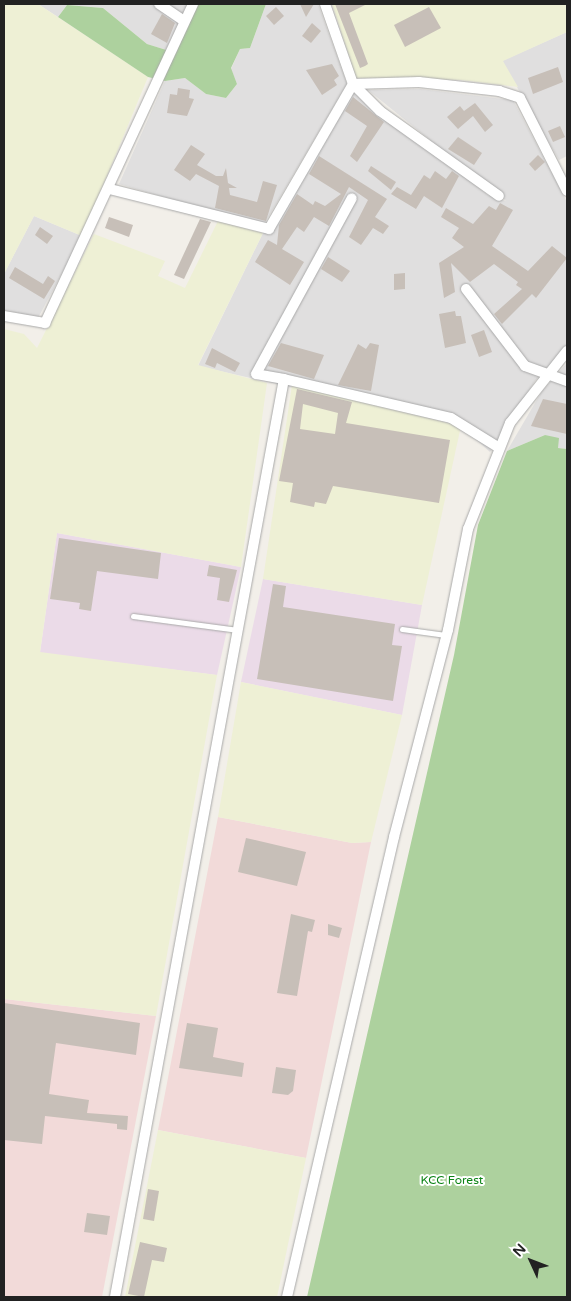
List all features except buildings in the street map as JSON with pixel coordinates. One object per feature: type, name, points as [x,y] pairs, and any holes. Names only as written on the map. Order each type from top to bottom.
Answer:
[{"type":"street","points":[[159,4],[184,21]]},
{"type":"street","points":[[4,316],[45,324],[110,189],[193,4]]},
{"type":"street","points":[[325,4],[352,84],[380,111],[499,196]]},
{"type":"street","points":[[352,84],[419,82],[498,91],[520,98],[567,191]]},
{"type":"street","points":[[110,189],[269,229],[352,84]]},
{"type":"street","points":[[352,198],[256,374],[451,418],[498,447]]},
{"type":"street","points":[[466,289],[525,366],[546,377],[567,381]]},
{"type":"street","points":[[287,1297],[394,838],[447,635],[468,529],[498,447],[546,377],[567,351]]},
{"type":"street","points":[[115,1297],[284,379]]},
{"type":"lane","points":[[133,616],[239,630]]},
{"type":"lane","points":[[402,629],[447,635]]},
{"type":"shaded area","points":[[38,4],[187,4],[176,53],[147,44],[103,8],[67,5],[58,17]]},
{"type":"shaded area","points":[[266,4],[318,4],[347,84],[263,226],[119,184],[165,81],[185,78],[206,94],[226,98],[237,84],[231,69],[240,49],[250,48]]},
{"type":"shaded area","points":[[567,32],[567,156],[559,160],[502,61]]},
{"type":"shaded area","points":[[420,89],[513,100],[567,202],[567,346],[535,381],[490,452],[461,426],[198,366],[263,233],[273,232],[352,90],[488,195],[506,201],[368,90]]},
{"type":"shaded area","points":[[34,216],[82,236],[38,318],[4,310],[4,274]]},
{"type":"shaded area","points":[[567,363],[567,449],[558,448],[545,435],[507,451],[542,391]]},
{"type":"shaded area","points":[[57,533],[241,567],[217,675],[40,653]]},
{"type":"shaded area","points":[[263,579],[422,605],[402,715],[241,682]]},
{"type":"shaded area","points":[[218,817],[352,843],[371,842],[306,1158],[158,1130]]},
{"type":"shaded area","points":[[4,999],[156,1016],[102,1297],[4,1297]]},
{"type":"green space","points":[[4,4],[38,4],[148,77],[82,236],[34,216],[4,274]]},
{"type":"green space","points":[[187,4],[266,4],[250,48],[240,49],[231,68],[237,84],[226,98],[206,94],[185,78],[165,81],[148,77],[58,17],[67,5],[103,8],[147,44],[176,53]]},
{"type":"green space","points":[[332,4],[567,4],[567,32],[503,61],[518,87],[461,80],[356,78]]},
{"type":"green space","points":[[218,221],[263,233],[198,365],[267,383],[241,567],[57,533],[40,652],[217,675],[156,1016],[4,999],[4,329],[24,334],[37,348],[94,234],[165,261],[158,276],[185,288]]},
{"type":"green space","points":[[292,385],[461,426],[422,605],[263,579]]},
{"type":"green space","name":"KCC Forest","points":[[545,435],[559,438],[558,448],[567,449],[567,1297],[307,1297],[454,655],[478,525],[507,451]]},
{"type":"green space","points":[[241,682],[402,715],[371,842],[352,843],[218,817]]},
{"type":"green space","points":[[158,1130],[306,1158],[277,1297],[125,1297]]}]
